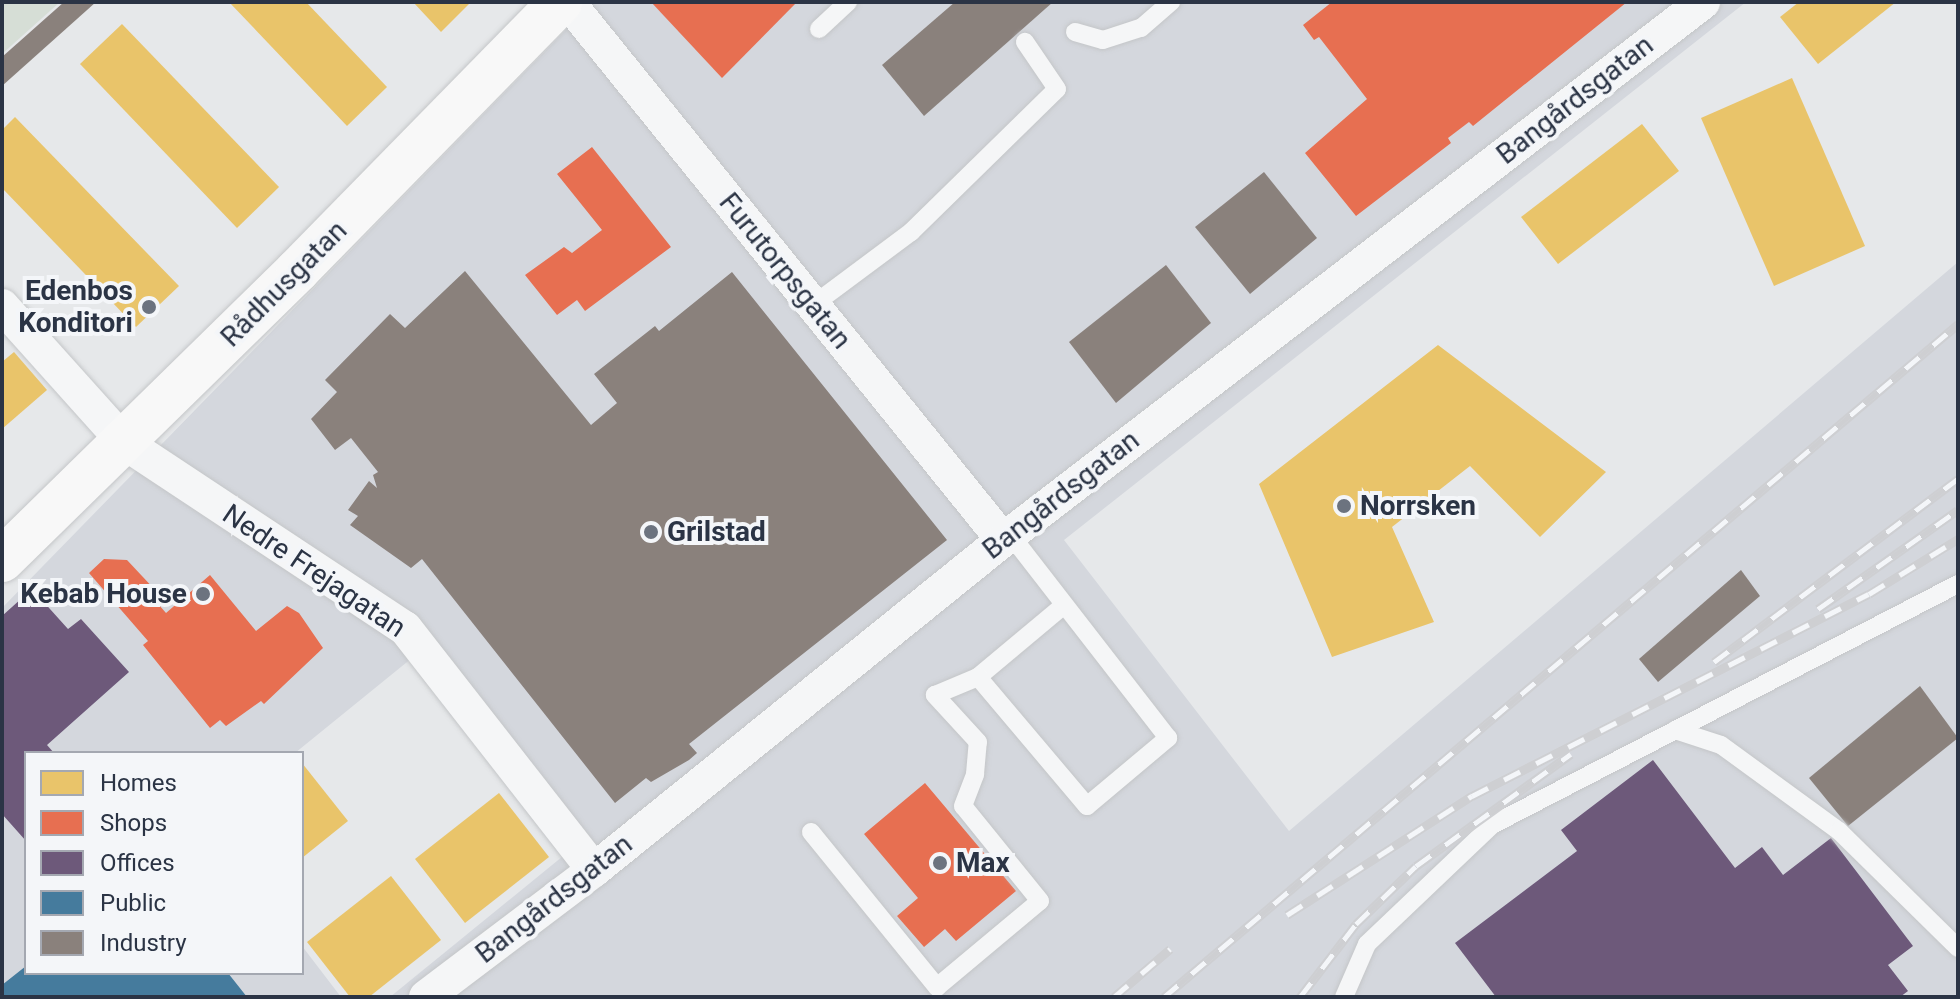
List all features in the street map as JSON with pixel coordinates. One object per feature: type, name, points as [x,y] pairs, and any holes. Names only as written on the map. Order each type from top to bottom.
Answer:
[{"type":"main road","name":"Rådhusgatan","points":[[2,560],[125,443],[560,2]]},
{"type":"street","name":"Furutorpsgatan","points":[[568,2],[1006,537]]},
{"type":"street","name":"Bangårdsgatan","points":[[426,997],[594,870],[1006,537],[1703,2]]},
{"type":"street","name":"Nedre Frejagatan","points":[[2,306],[125,443],[405,628],[594,870]]},
{"type":"lane","points":[[819,29],[848,2]]},
{"type":"lane","points":[[1075,32],[1103,40],[1141,28],[1171,2]]},
{"type":"lane","points":[[813,305],[911,232],[1057,89],[1025,42]]},
{"type":"lane","points":[[978,677],[1087,806],[1168,738],[1064,605],[1006,537]]},
{"type":"lane","points":[[1344,997],[1367,944],[1492,825],[1958,584]]},
{"type":"lane","points":[[811,832],[937,987],[1040,901],[963,806],[975,774],[978,742],[935,695],[978,677],[1064,605]]},
{"type":"lane","points":[[1675,730],[1721,745],[1839,831],[1958,948]]},
{"type":"shaded area","points":[[2,2],[60,2],[2,54]]},
{"type":"shaded area","points":[[593,2],[1746,2],[1064,540],[1289,831],[1958,262],[1958,997],[390,997],[568,852],[412,658],[297,751],[24,751],[24,975],[304,975],[304,949],[341,997],[2,997],[2,608]]},
{"type":"building: Homes","points":[[229,2],[306,2],[387,87],[347,126]]},
{"type":"building: Homes","points":[[413,2],[471,2],[441,32]]},
{"type":"building: Homes","points":[[1799,2],[1896,2],[1818,64],[1780,17]]},
{"type":"building: Homes","points":[[122,24],[279,187],[237,228],[80,64]]},
{"type":"building: Homes","points":[[1792,78],[1865,246],[1774,286],[1701,118]]},
{"type":"building: Homes","points":[[15,117],[179,286],[136,327],[2,188],[2,130]]},
{"type":"building: Homes","points":[[1642,124],[1679,171],[1558,264],[1521,217]]},
{"type":"building: Homes","name":"Norrsken","points":[[1438,345],[1606,472],[1540,537],[1470,466],[1392,527],[1434,622],[1332,657],[1259,484]]},
{"type":"building: Homes","points":[[14,352],[47,390],[2,429],[2,362]]},
{"type":"building: Homes","points":[[304,766],[348,821],[304,856]]},
{"type":"building: Homes","points":[[499,793],[549,857],[465,923],[415,859]]},
{"type":"building: Homes","points":[[391,876],[441,940],[369,997],[350,997],[307,942]]},
{"type":"building: Shops","points":[[651,2],[797,2],[722,78]]},
{"type":"building: Shops","points":[[1332,2],[1627,2],[1473,126],[1469,122],[1448,138],[1451,143],[1356,216],[1305,153],[1367,99],[1319,37],[1314,40],[1303,25]]},
{"type":"building: Shops","points":[[592,147],[671,247],[585,311],[577,300],[557,315],[525,275],[564,247],[572,253],[602,230],[557,174]]},
{"type":"building: Shops","points":[[104,559],[127,560],[157,592],[152,597],[166,613],[210,575],[256,631],[287,606],[299,613],[323,648],[264,704],[261,701],[226,726],[220,720],[210,728],[143,645],[148,641],[89,573]]},
{"type":"building: Shops","name":"Max","points":[[925,783],[1016,891],[956,941],[945,929],[924,947],[897,916],[918,898],[864,834]]},
{"type":"building: Offices","points":[[32,589],[68,629],[81,619],[129,672],[47,745],[52,751],[24,751],[24,839],[2,814],[2,616]]},
{"type":"building: Offices","points":[[1653,760],[1735,868],[1762,847],[1783,875],[1831,838],[1913,946],[1888,965],[1908,991],[1900,997],[1496,997],[1455,943],[1577,851],[1561,830]]},
{"type":"building: Public","points":[[24,968],[24,975],[230,975],[247,997],[2,997],[2,985]]},
{"type":"building: Industry","points":[[64,2],[96,2],[2,86],[2,57]]},
{"type":"building: Industry","points":[[955,2],[1053,2],[924,116],[882,65]]},
{"type":"building: Industry","points":[[1264,172],[1317,238],[1250,294],[1195,227]]},
{"type":"building: Industry","points":[[1166,265],[1211,323],[1116,403],[1069,342]]},
{"type":"building: Industry","name":"Grilstad","points":[[465,271],[591,425],[617,403],[594,374],[655,326],[659,331],[732,272],[947,540],[689,744],[697,753],[689,760],[651,782],[646,778],[615,803],[422,559],[411,568],[350,525],[358,516],[348,510],[369,481],[377,488],[373,475],[378,472],[351,438],[335,450],[311,419],[337,392],[325,380],[390,314],[405,328]]},
{"type":"building: Industry","points":[[1741,570],[1760,596],[1658,682],[1639,659]]},
{"type":"building: Industry","points":[[1920,686],[1958,738],[1848,826],[1809,778]]},
{"type":"railway","points":[[1164,997],[1958,324]]},
{"type":"railway","points":[[1714,662],[1958,479]]},
{"type":"railway","points":[[1818,609],[1958,510]]},
{"type":"railway","points":[[1287,915],[1472,796],[1869,594],[1958,539]]},
{"type":"railway","points":[[1300,997],[1356,924],[1416,866],[1571,754]]},
{"type":"railway","points":[[1114,997],[1170,949]]},
{"type":"place","name":"Edenbos Konditori","points":[[149,307]]},
{"type":"place","name":"Norrsken","points":[[1344,506]]},
{"type":"place","name":"Grilstad","points":[[651,532]]},
{"type":"place","name":"Kebab House","points":[[203,594]]},
{"type":"place","name":"Max","points":[[940,863]]}]
